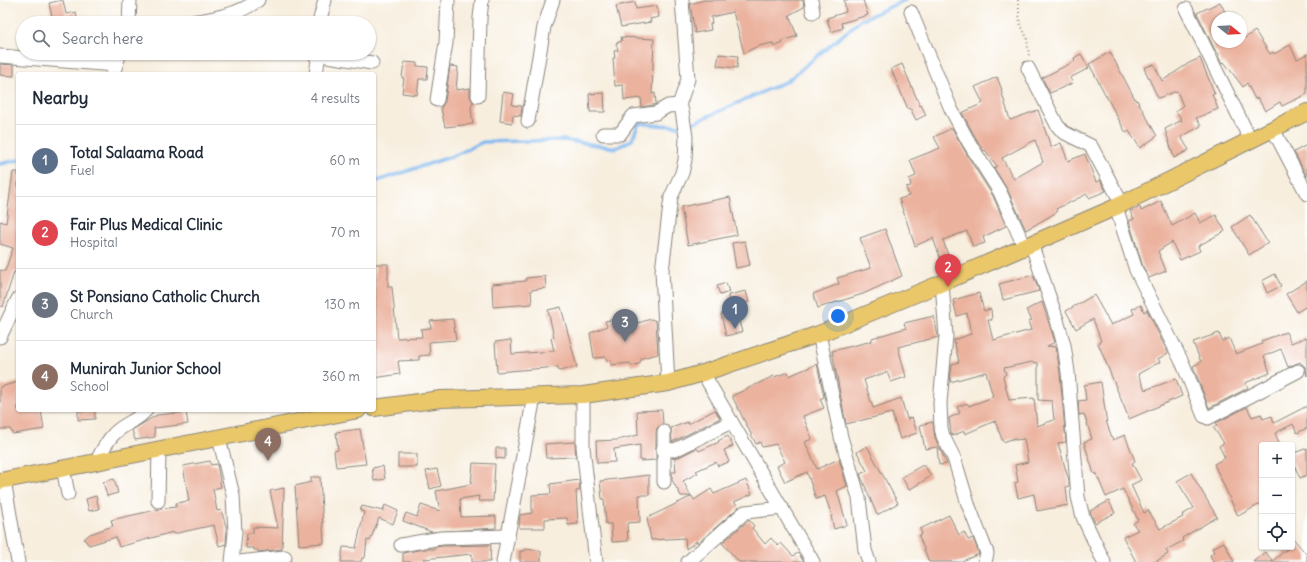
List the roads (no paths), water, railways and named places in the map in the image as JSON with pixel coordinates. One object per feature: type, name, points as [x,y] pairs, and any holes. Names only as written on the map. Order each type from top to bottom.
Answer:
[{"type":"main road","points":[[376,408],[441,399],[583,395],[668,383],[703,373],[819,334],[942,283],[1119,205],[1307,112]]},
{"type":"main road","points":[[2,480],[159,450],[342,412]]},
{"type":"street","points":[[129,16],[130,0]]},
{"type":"street","points":[[223,16],[246,10],[258,0]]},
{"type":"street","points":[[321,16],[325,0]]},
{"type":"street","points":[[437,100],[446,42],[448,0]]},
{"type":"street","points":[[478,96],[480,18],[482,0]]},
{"type":"street","points":[[528,121],[544,27],[554,0]]},
{"type":"street","points":[[668,383],[662,271],[671,197],[682,173],[685,160],[684,125],[679,105],[688,79],[682,0]]},
{"type":"street","points":[[1186,9],[1251,141]]},
{"type":"street","points":[[911,12],[951,109],[968,141],[1000,192],[1028,245],[1057,320],[1064,345],[1068,372],[1078,497],[1083,517],[1104,562]]},
{"type":"street","points":[[0,56],[16,58]]},
{"type":"street","points":[[33,60],[114,70],[118,60]]},
{"type":"street","points":[[316,72],[318,60]]},
{"type":"street","points":[[353,60],[372,63]]},
{"type":"street","points":[[1028,68],[1057,125],[1063,132],[1091,146],[1119,205],[1136,270],[1183,364],[1204,416],[1208,418],[1298,371]]},
{"type":"street","points":[[603,134],[620,134],[633,116],[656,113],[668,106],[679,105]]},
{"type":"street","points":[[1273,129],[1307,194]]},
{"type":"street","points":[[942,283],[946,336],[940,403],[941,428],[943,436],[954,458],[968,504],[987,553],[985,562]]},
{"type":"street","points":[[0,337],[16,303]]},
{"type":"street","points":[[819,334],[841,437],[859,498],[865,550],[868,562]]},
{"type":"street","points":[[703,373],[813,562]]},
{"type":"street","points":[[583,395],[583,447],[596,562]]},
{"type":"street","points":[[503,562],[534,397]]},
{"type":"street","points":[[96,462],[113,434],[144,412]]},
{"type":"street","points":[[664,449],[675,450],[731,422]]},
{"type":"street","points":[[664,432],[664,482]]},
{"type":"street","points":[[219,438],[233,495],[235,533],[232,562]]},
{"type":"street","points":[[158,501],[159,450]]},
{"type":"street","points":[[63,468],[68,494]]},
{"type":"street","points":[[2,480],[18,562]]},
{"type":"street","points":[[688,562],[745,512],[782,508]]},
{"type":"street","points":[[401,545],[441,538],[508,536]]},
{"type":"street","points":[[239,562],[285,557]]},
{"type":"waterway","points":[[376,181],[453,156],[483,142],[563,140],[616,148],[632,140],[638,125],[641,123],[677,126],[693,123],[787,81],[861,20],[905,0]]},
{"type":"waterway","points":[[0,164],[16,160]]},
{"type":"place","name":"Fair Plus Medical Clinic","points":[[948,287]]},
{"type":"place","name":"Total Salaama Road","points":[[735,329]]},
{"type":"place","name":"St Ponsiano Catholic Church","points":[[625,342]]},
{"type":"place","name":"Munirah Junior School","points":[[268,461]]}]
